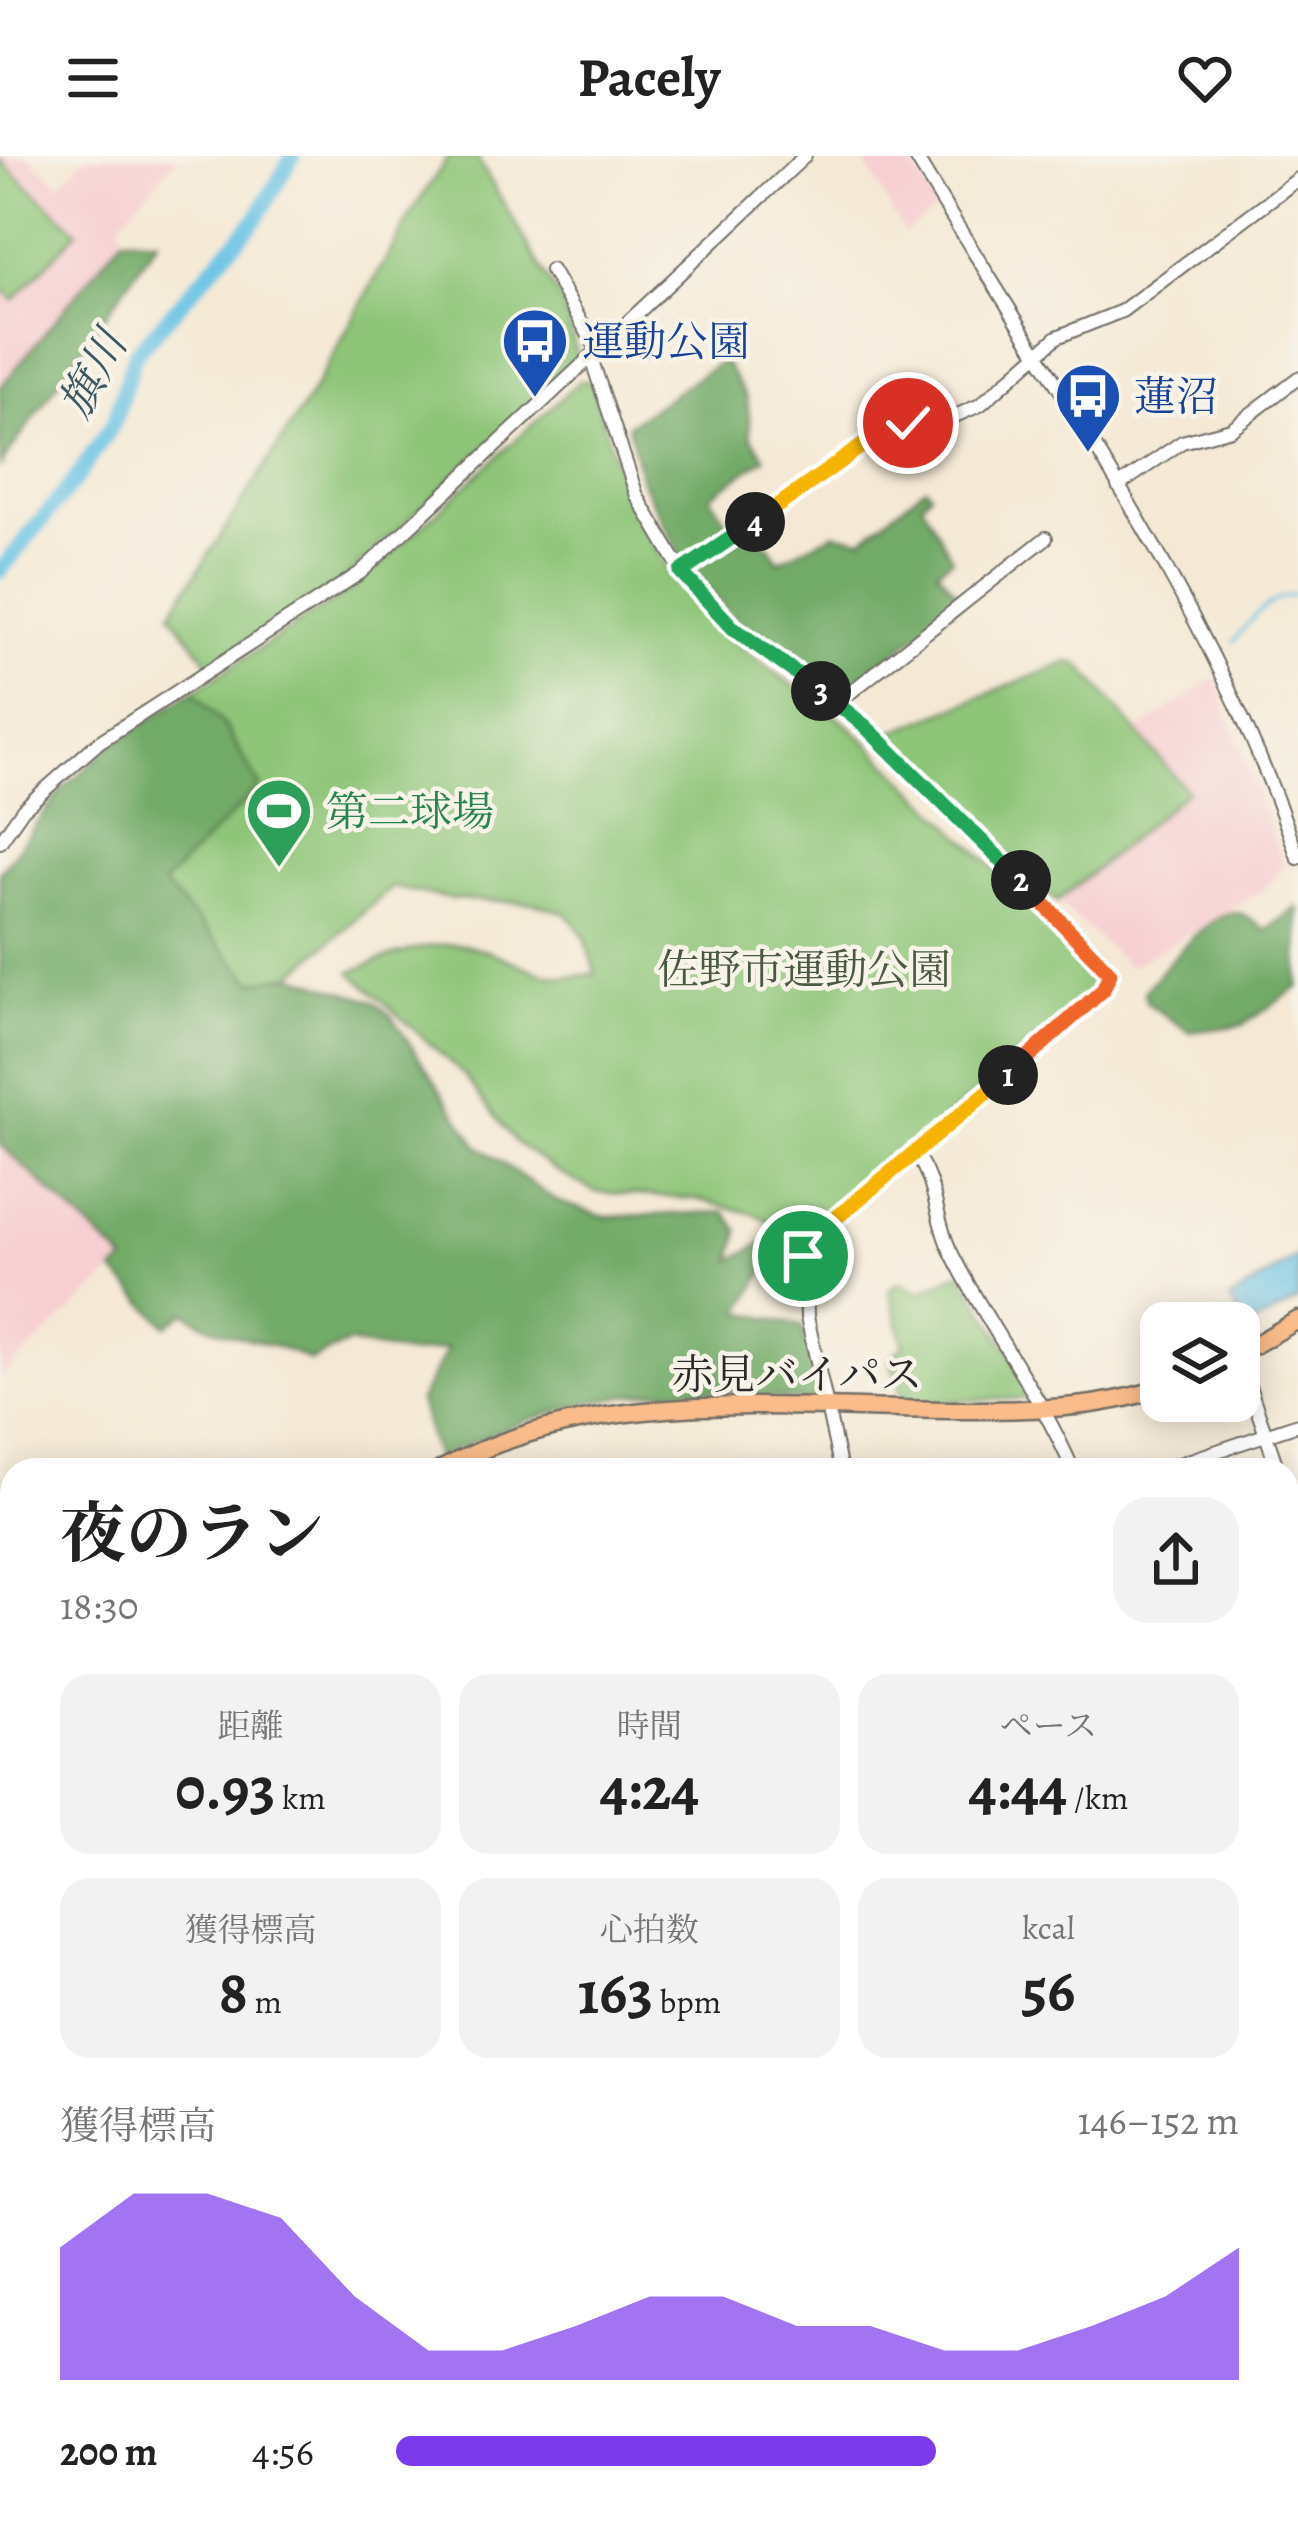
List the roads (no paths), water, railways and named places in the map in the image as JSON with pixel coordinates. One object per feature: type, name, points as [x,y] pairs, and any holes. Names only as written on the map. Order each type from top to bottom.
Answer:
[{"type":"main road","points":[[1260,1343],[1298,1320]]},
{"type":"main road","name":"赤見バイパス","points":[[465,1458],[496,1443],[592,1416],[690,1407],[1047,1409],[1140,1392]]},
{"type":"street","points":[[0,842],[23,809],[99,742],[344,587],[805,156]]},
{"type":"street","points":[[915,156],[1170,568],[1229,682],[1298,857]]},
{"type":"street","points":[[681,572],[880,433],[929,412],[967,412],[1067,331],[1122,311],[1298,179]]},
{"type":"street","points":[[551,270],[594,354],[637,496],[681,572],[748,641],[837,703],[1110,973],[1103,990],[805,1247],[807,1317],[838,1458]]},
{"type":"street","points":[[1118,486],[1181,442],[1232,429],[1298,378]]},
{"type":"street","points":[[837,703],[1046,538]]},
{"type":"street","points":[[916,1155],[929,1177],[952,1256],[1047,1409],[1068,1458]]},
{"type":"street","points":[[1260,1417],[1273,1458]]},
{"type":"street","points":[[1197,1458],[1298,1424]]},
{"type":"water","points":[[1298,1256],[1298,1301],[1260,1321],[1260,1302],[1230,1300]]},
{"type":"waterway","name":"旗川","points":[[0,571],[75,480],[114,422],[135,354],[257,218],[293,156]]},
{"type":"waterway","points":[[1234,642],[1261,610],[1298,594]]},
{"type":"place","name":"運動公園","points":[[535,400]]},
{"type":"place","name":"蓮沼","points":[[1088,455]]},
{"type":"place","name":"第二球場","points":[[279,870]]},
{"type":"park label","name":"佐野市運動公園","points":[[804,969]]}]
